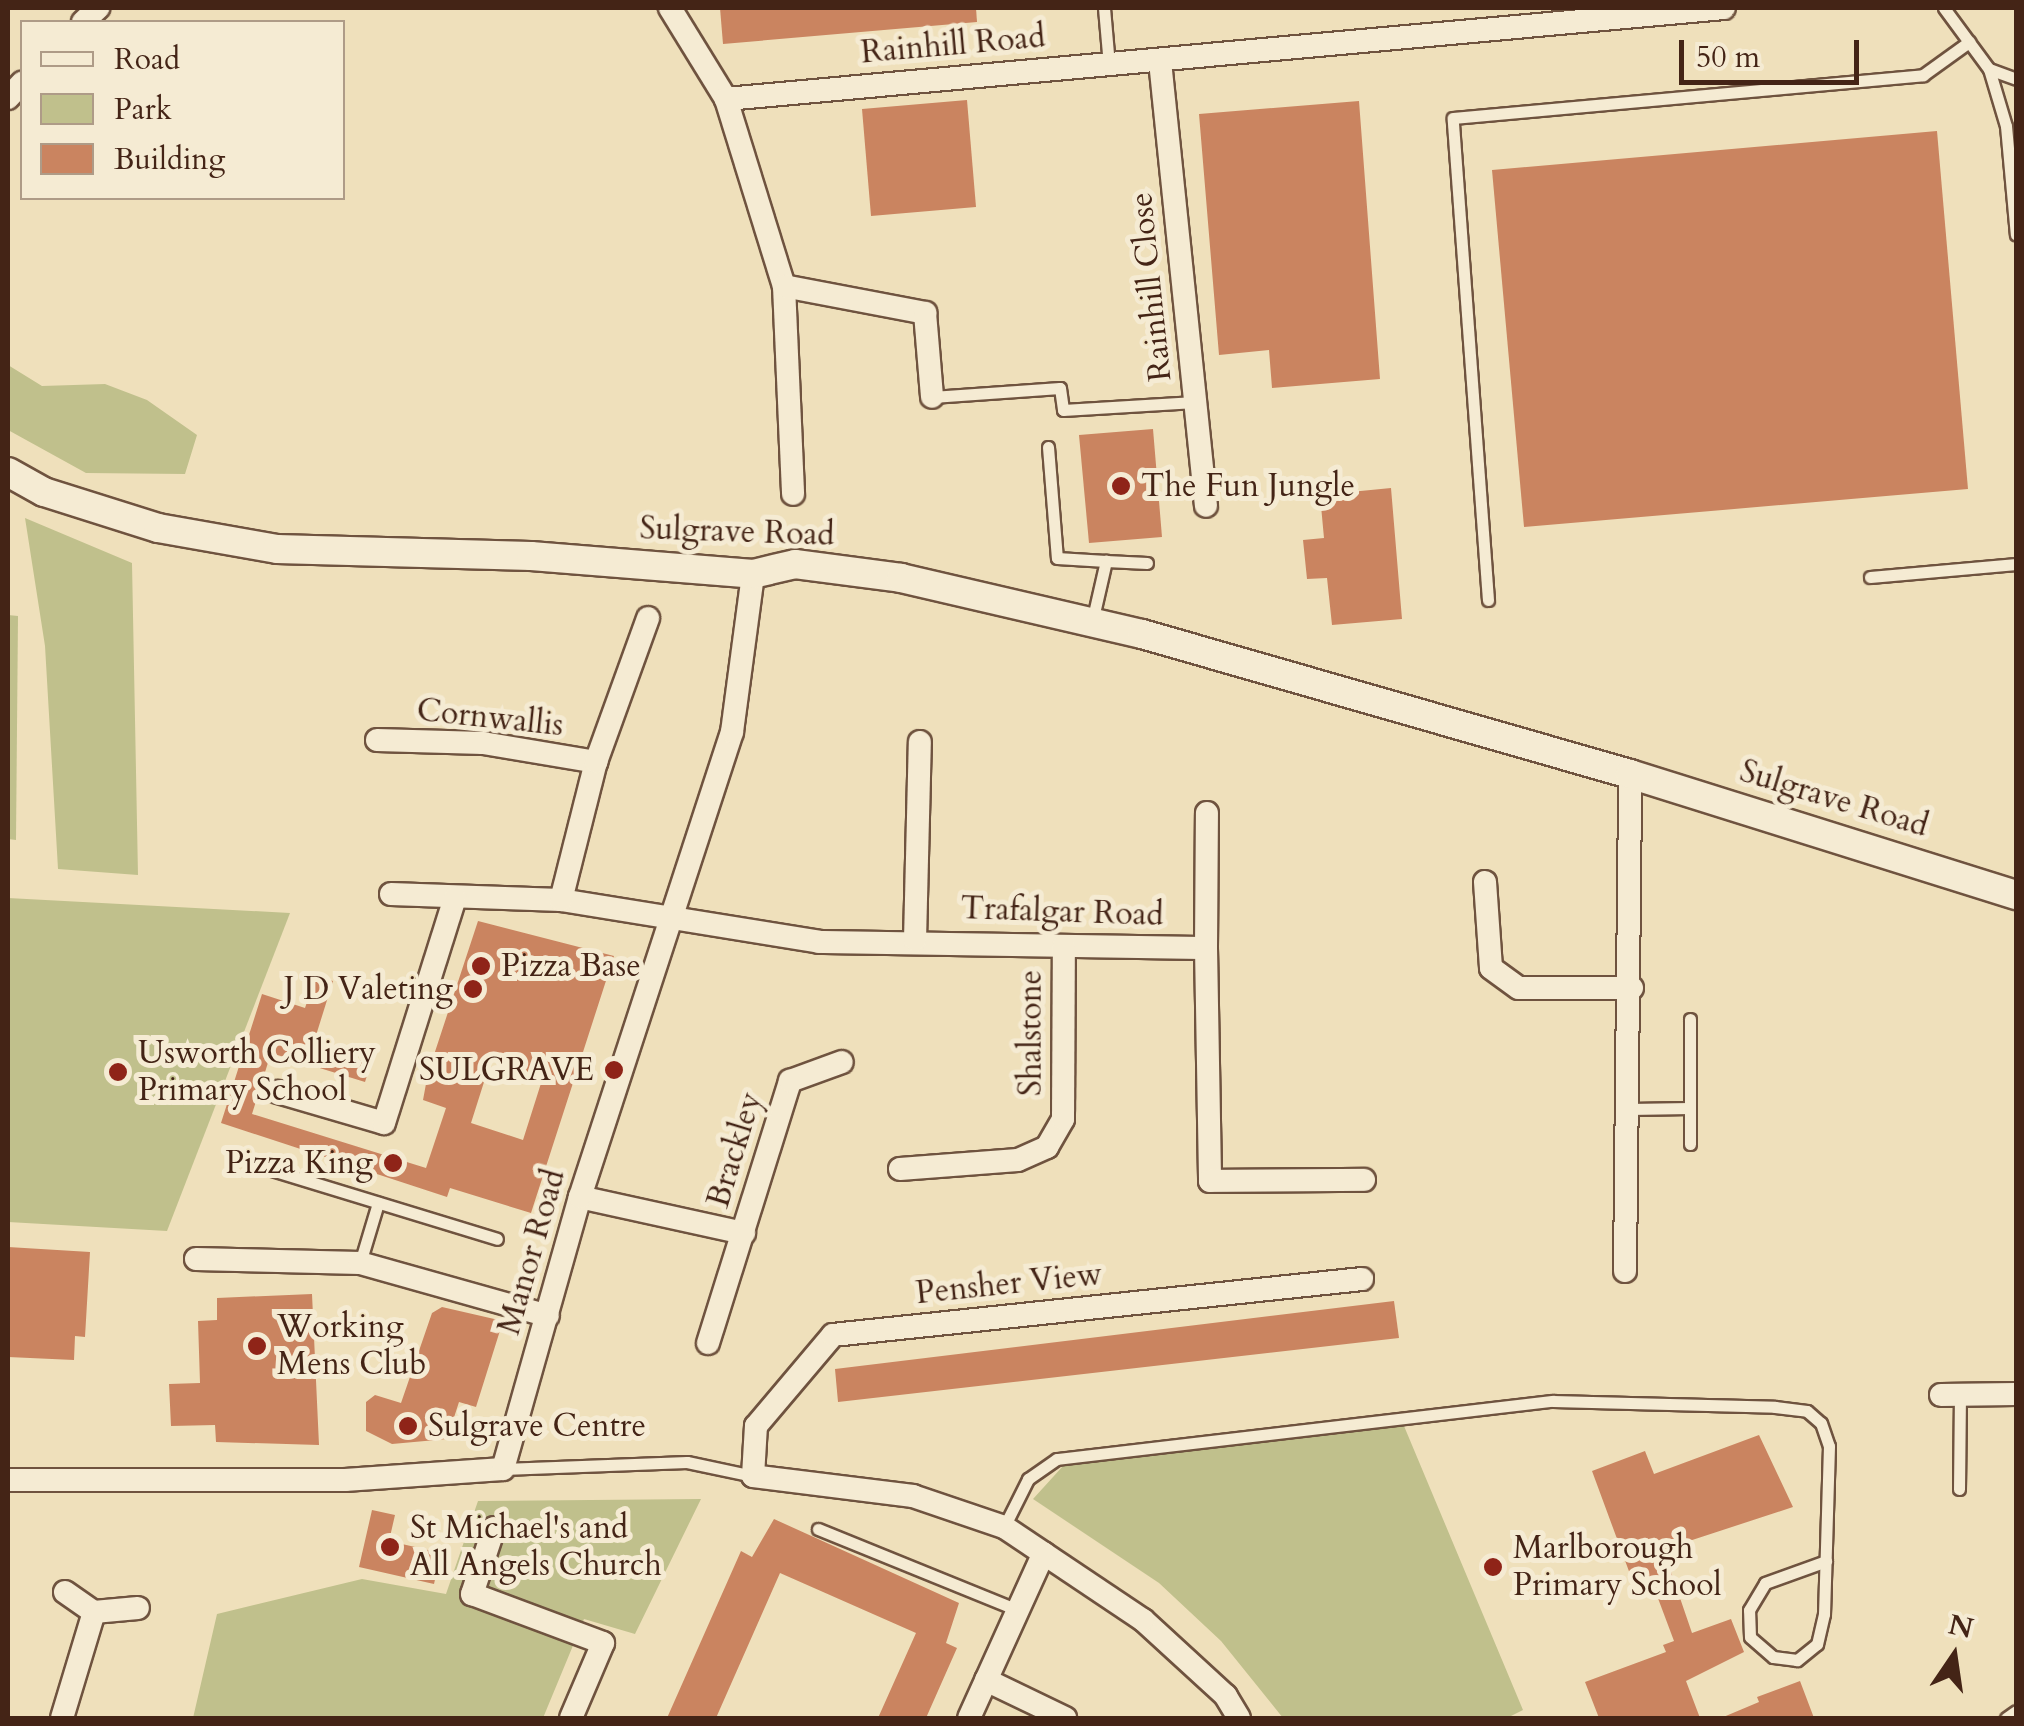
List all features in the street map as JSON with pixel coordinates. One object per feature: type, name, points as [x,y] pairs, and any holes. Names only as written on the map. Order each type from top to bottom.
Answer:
[{"type":"street","points":[[670,8],[726,99],[784,286],[793,494]]},
{"type":"street","name":"Rainhill Road","points":[[726,99],[1724,8]]},
{"type":"street","name":"Rainhill Close","points":[[1160,62],[1206,506]]},
{"type":"street","points":[[784,286],[926,313],[932,397]]},
{"type":"street","name":"Sulgrave Road","points":[[8,472],[44,492],[158,528],[278,549],[531,556],[753,574],[794,564],[901,578],[1092,622],[1630,774],[2016,895]]},
{"type":"street","name":"Manor Road","points":[[503,1469],[580,1197],[732,732],[753,574]]},
{"type":"street","name":"Cornwallis","points":[[561,900],[596,762],[648,618]]},
{"type":"street","name":"Cornwallis","points":[[376,740],[483,743],[596,762]]},
{"type":"street","name":"Trafalgar Road","points":[[915,940],[920,742]]},
{"type":"street","points":[[1625,1271],[1632,988],[1630,774]]},
{"type":"street","name":"Trafalgar Road","points":[[1206,813],[1210,1181],[1364,1180]]},
{"type":"street","points":[[1485,882],[1491,968],[1519,988],[1632,988]]},
{"type":"street","name":"Trafalgar Road","points":[[392,894],[561,900],[819,942],[915,940],[1206,948]]},
{"type":"street","points":[[278,1092],[384,1123],[454,898]]},
{"type":"street","name":"Shalstone","points":[[900,1169],[1018,1160],[1047,1147],[1063,1118],[1064,946]]},
{"type":"street","name":"Brackley","points":[[708,1342],[790,1081],[842,1062]]},
{"type":"street","name":"Brackley","points":[[580,1197],[744,1233]]},
{"type":"street","points":[[196,1259],[360,1262],[548,1316]]},
{"type":"street","name":"Pensher View","points":[[753,1476],[759,1416],[834,1335],[1362,1279]]},
{"type":"street","points":[[1950,1395],[2016,1394]]},
{"type":"street","points":[[8,1480],[345,1480],[503,1469]]},
{"type":"street","points":[[753,1476],[913,1496],[1004,1527],[1143,1620],[1226,1696],[1239,1718]]},
{"type":"street","points":[[494,1528],[472,1594],[603,1642],[571,1718]]},
{"type":"street","points":[[969,1718],[1044,1553]]},
{"type":"street","points":[[65,1592],[94,1612],[138,1608]]},
{"type":"street","points":[[62,1718],[94,1612]]},
{"type":"street","points":[[986,1680],[1065,1718]]},
{"type":"lane","points":[[1104,8],[1109,66]]},
{"type":"lane","points":[[1944,8],[1989,68],[2006,126],[2016,236]]},
{"type":"lane","points":[[1488,600],[1453,118],[1922,75],[1969,42]]},
{"type":"lane","points":[[1989,68],[2016,79]]},
{"type":"lane","points":[[932,397],[1060,388],[1063,410],[1195,402]]},
{"type":"lane","points":[[1048,447],[1056,558],[1146,563]]},
{"type":"lane","points":[[1092,622],[1106,562]]},
{"type":"lane","points":[[1870,577],[2016,564]]},
{"type":"lane","points":[[1690,1019],[1690,1144]]},
{"type":"lane","points":[[1629,1109],[1690,1108]]},
{"type":"lane","points":[[252,1164],[497,1239]]},
{"type":"lane","points":[[360,1262],[378,1203]]},
{"type":"lane","points":[[1950,1395],[1959,1490]]},
{"type":"lane","points":[[1004,1527],[1028,1480],[1056,1459],[1553,1402],[1775,1407],[1807,1411],[1821,1423],[1829,1446],[1826,1561],[1817,1644],[1797,1660],[1773,1657],[1750,1637],[1749,1610],[1765,1583],[1826,1561]]},
{"type":"lane","points":[[503,1469],[687,1462],[753,1476]]},
{"type":"lane","points":[[818,1530],[1017,1610]]},
{"type":"lane","points":[[2006,1718],[2016,1710]]},
{"type":"green space","points":[[8,365],[42,386],[105,384],[147,400],[197,435],[185,474],[86,473],[8,430]]},
{"type":"green space","points":[[25,518],[132,563],[138,875],[58,869],[45,646]]},
{"type":"green space","points":[[8,615],[18,616],[16,840],[8,839]]},
{"type":"green space","name":"Usworth Colliery Primary School","points":[[8,898],[290,913],[167,1231],[8,1222]]},
{"type":"green space","points":[[1404,1426],[1523,1710],[1507,1718],[1283,1718],[1221,1641],[1159,1583],[1033,1499],[1063,1466]]},
{"type":"green space","points":[[701,1499],[635,1634],[584,1619],[543,1718],[193,1718],[217,1614],[362,1579],[446,1594],[478,1501]]},
{"type":"building","points":[[720,8],[976,8],[977,22],[723,44]]},
{"type":"building","points":[[967,100],[976,207],[871,216],[862,109]]},
{"type":"building","points":[[1359,101],[1380,379],[1272,388],[1269,350],[1219,355],[1199,114]]},
{"type":"building","points":[[1937,131],[1968,489],[1524,527],[1492,170]]},
{"type":"building","name":"The Fun Jungle","points":[[1153,429],[1162,537],[1089,543],[1079,435]]},
{"type":"building","points":[[1391,488],[1402,619],[1332,625],[1327,578],[1307,579],[1303,540],[1324,538],[1320,495]]},
{"type":"building","points":[[478,921],[614,956],[531,1213],[450,1188],[447,1197],[221,1123],[262,994],[305,1008],[316,975],[333,981],[313,1045],[371,1063],[365,1082],[271,1053],[252,1114],[426,1168],[446,1108],[423,1100],[428,1073]],"holes":[[[491,1060],[543,1077],[523,1140],[471,1123]]]},
{"type":"building","points":[[8,1247],[90,1252],[85,1337],[75,1336],[74,1360],[8,1357]]},
{"type":"building","name":"Working Mens Club","points":[[312,1294],[319,1445],[216,1442],[215,1425],[171,1426],[169,1384],[200,1383],[198,1321],[217,1320],[217,1298]]},
{"type":"building","points":[[1394,1301],[1399,1338],[838,1402],[835,1369]]},
{"type":"building","points":[[442,1307],[503,1321],[476,1407],[459,1402],[447,1439],[392,1444],[366,1431],[366,1402],[375,1395],[401,1403],[432,1313]]},
{"type":"building","points":[[1759,1435],[1793,1507],[1680,1544],[1684,1554],[1667,1560],[1692,1633],[1731,1619],[1744,1652],[1686,1681],[1700,1718],[1599,1718],[1585,1682],[1666,1652],[1663,1645],[1674,1641],[1656,1593],[1651,1595],[1641,1570],[1630,1574],[1592,1471],[1645,1451],[1654,1474]]},
{"type":"building","name":"St Michael's and All Angels Church","points":[[372,1510],[395,1515],[389,1541],[441,1553],[434,1584],[359,1567]]},
{"type":"building","points":[[774,1519],[959,1603],[946,1643],[957,1648],[926,1718],[878,1718],[916,1633],[780,1573],[716,1718],[667,1718],[741,1551],[752,1557]]},
{"type":"building","points":[[1800,1681],[1814,1718],[1721,1718],[1759,1702],[1757,1697]]},
{"type":"place","name":"The Fun Jungle","points":[[1121,486]]},
{"type":"place","name":"Pizza Base","points":[[481,966]]},
{"type":"place","name":"J D Valeting","points":[[473,989]]},
{"type":"place","name":"SULGRAVE","points":[[614,1070]]},
{"type":"place","name":"Usworth Colliery Primary School","points":[[118,1072]]},
{"type":"place","name":"Pizza King","points":[[393,1163]]},
{"type":"place","name":"Working Mens Club","points":[[257,1346]]},
{"type":"place","name":"Sulgrave Centre","points":[[408,1426]]},
{"type":"place","name":"St Michael's and All Angels Church","points":[[390,1547]]},
{"type":"place","name":"Marlborough Primary School","points":[[1493,1567]]}]
